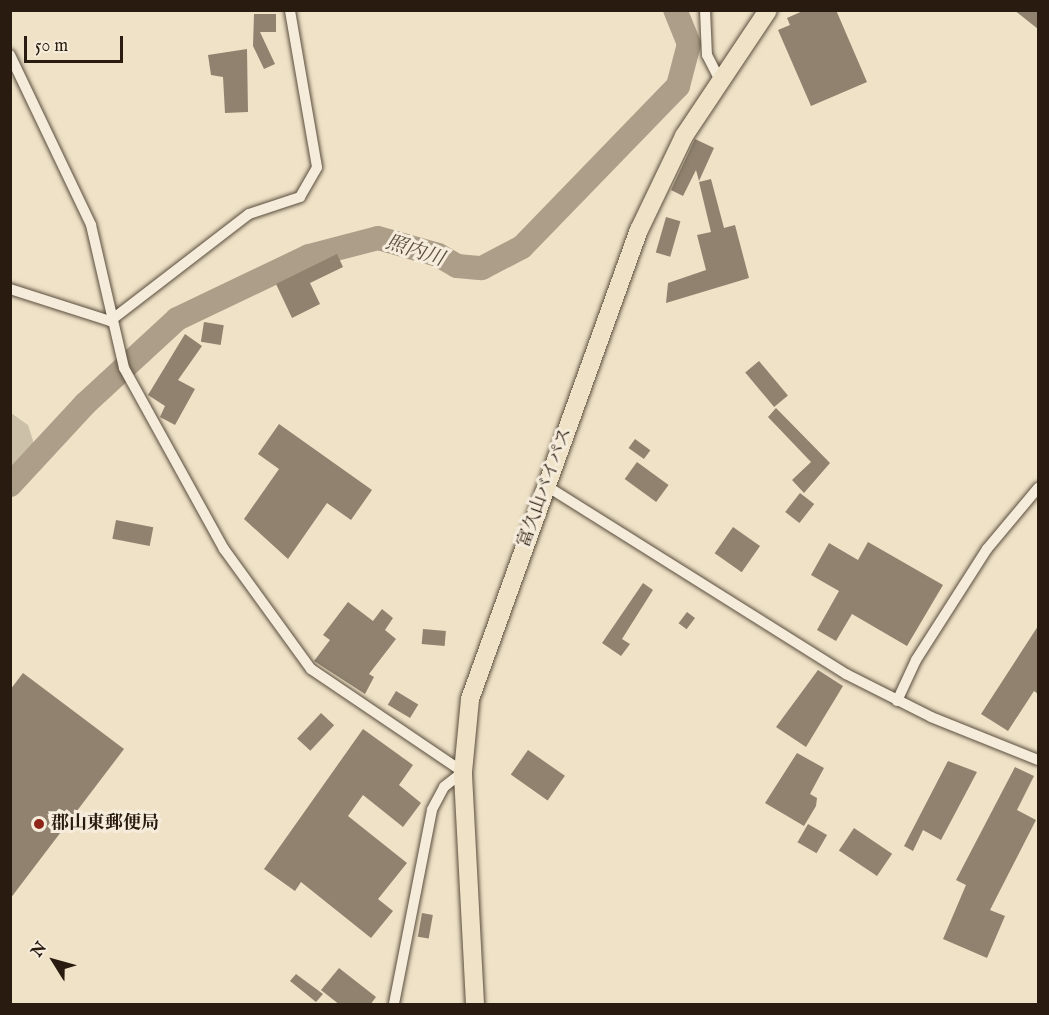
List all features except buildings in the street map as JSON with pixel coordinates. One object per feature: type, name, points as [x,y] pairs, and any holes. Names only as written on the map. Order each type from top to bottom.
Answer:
[{"type":"highway","name":"富久山バイパス","points":[[475,1005],[464,772],[470,699],[639,230],[684,136],[719,79],[768,10]]},
{"type":"street","points":[[110,321],[249,214],[291,203],[307,190],[316,159],[290,10]]},
{"type":"street","points":[[705,10],[707,55],[719,79]]},
{"type":"street","points":[[10,55],[91,225],[110,321],[124,368],[190,492],[297,656],[464,772],[444,787],[432,810],[394,1005]]},
{"type":"street","points":[[10,289],[110,321]]},
{"type":"street","points":[[548,486],[790,642],[897,701],[1038,760]]},
{"type":"street","points":[[897,701],[916,660],[987,549],[1038,488]]},
{"type":"shaded area","points":[[11,413],[28,425],[36,450],[11,477]]},
{"type":"waterway","name":"照内川","points":[[10,485],[85,404],[177,319],[309,256],[378,238],[438,255],[457,266],[482,268],[522,247],[678,86],[689,44],[675,10]]},
{"type":"place","name":"郡山東郵便局","points":[[39,824]]}]
